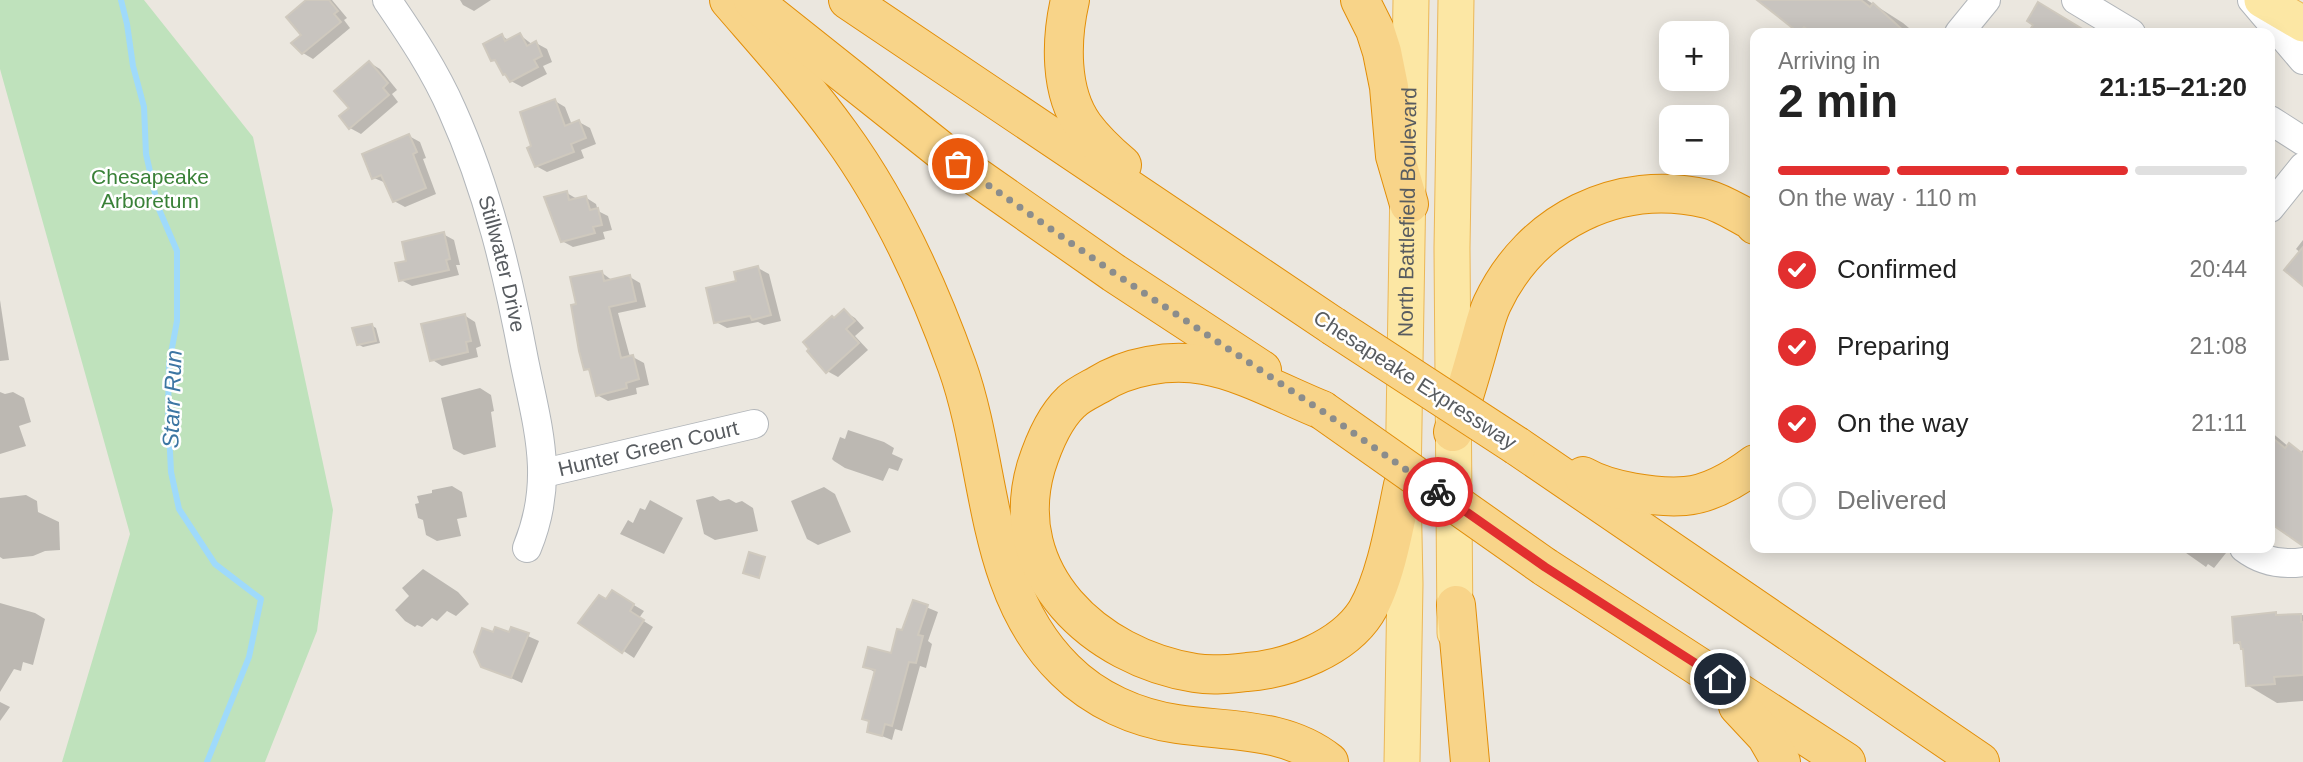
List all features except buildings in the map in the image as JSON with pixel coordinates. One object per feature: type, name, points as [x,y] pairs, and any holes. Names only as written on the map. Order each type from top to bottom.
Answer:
[{"type":"highway","points":[[729,0],[811,95],[842,136],[906,244],[933,304],[957,368],[974,425],[997,538],[1012,592],[1038,640],[1080,683],[1129,712],[1177,724],[1254,731],[1287,739],[1311,749],[1329,762]]},
{"type":"highway","points":[[751,0],[958,164],[1114,273],[1322,411],[1545,567],[1846,762]]},
{"type":"highway","name":"Chesapeake Expressway","points":[[848,0],[1241,266],[1520,449],[1980,762]]},
{"type":"highway","points":[[1070,0],[1065,25],[1064,63],[1070,96],[1082,124],[1105,150],[1241,266]]},
{"type":"highway","points":[[1360,0],[1375,30],[1382,52],[1389,86],[1395,156],[1409,204]]},
{"type":"highway","points":[[1453,432],[1491,305],[1512,269],[1546,234],[1598,204],[1632,195],[1669,193],[1710,200],[1750,220]]},
{"type":"highway","points":[[1322,411],[1229,370],[1203,364],[1174,362],[1145,367],[1124,371],[1102,382],[1071,402],[1053,426],[1041,450],[1034,474],[1030,500],[1031,532],[1038,558],[1052,585],[1068,606],[1115,646],[1162,666],[1196,673],[1222,674],[1255,672],[1283,666],[1329,646],[1366,612],[1385,566],[1403,485]]},
{"type":"highway","points":[[1520,449],[1547,454],[1609,488],[1630,492],[1686,496],[1715,488],[1750,468]]},
{"type":"highway","points":[[1456,605],[1470,762]]},
{"type":"highway","points":[[1697,665],[1766,736],[1781,762]]},
{"type":"main road","name":"North Battlefield Boulevard","points":[[1402,762],[1405,584],[1403,485],[1411,0]]},
{"type":"main road","points":[[1452,762],[1456,605],[1452,248],[1456,0]]},
{"type":"street","name":"Stillwater Drive","points":[[387,0],[412,37],[451,108],[477,173],[496,233],[513,301],[544,472],[537,524],[527,548]]},
{"type":"street","points":[[2076,0],[2123,28]]},
{"type":"street","points":[[1962,28],[1977,3]]},
{"type":"street","points":[[2274,6],[2303,60]]},
{"type":"street","points":[[2275,123],[2303,141]]},
{"type":"street","points":[[2275,202],[2303,167]]},
{"type":"street","name":"Hunter Green Court","points":[[544,472],[754,424]]},
{"type":"street","points":[[2254,553],[2267,560],[2285,564],[2303,562]]},
{"type":"green space","name":"Chesapeake Arboretum","points":[[0,0],[144,0],[253,137],[333,510],[317,631],[265,762],[62,762],[130,534],[0,69]]},
{"type":"waterway","name":"Starr Run","points":[[121,0],[133,66],[144,107],[146,154],[158,207],[177,251],[177,321],[169,364],[168,410],[171,472],[179,509],[215,564],[261,599],[249,657],[207,762]]},
{"type":"way so far","points":[[958,164],[1438,492]]},
{"type":"route","points":[[1438,492],[1545,567],[1720,679]]}]
